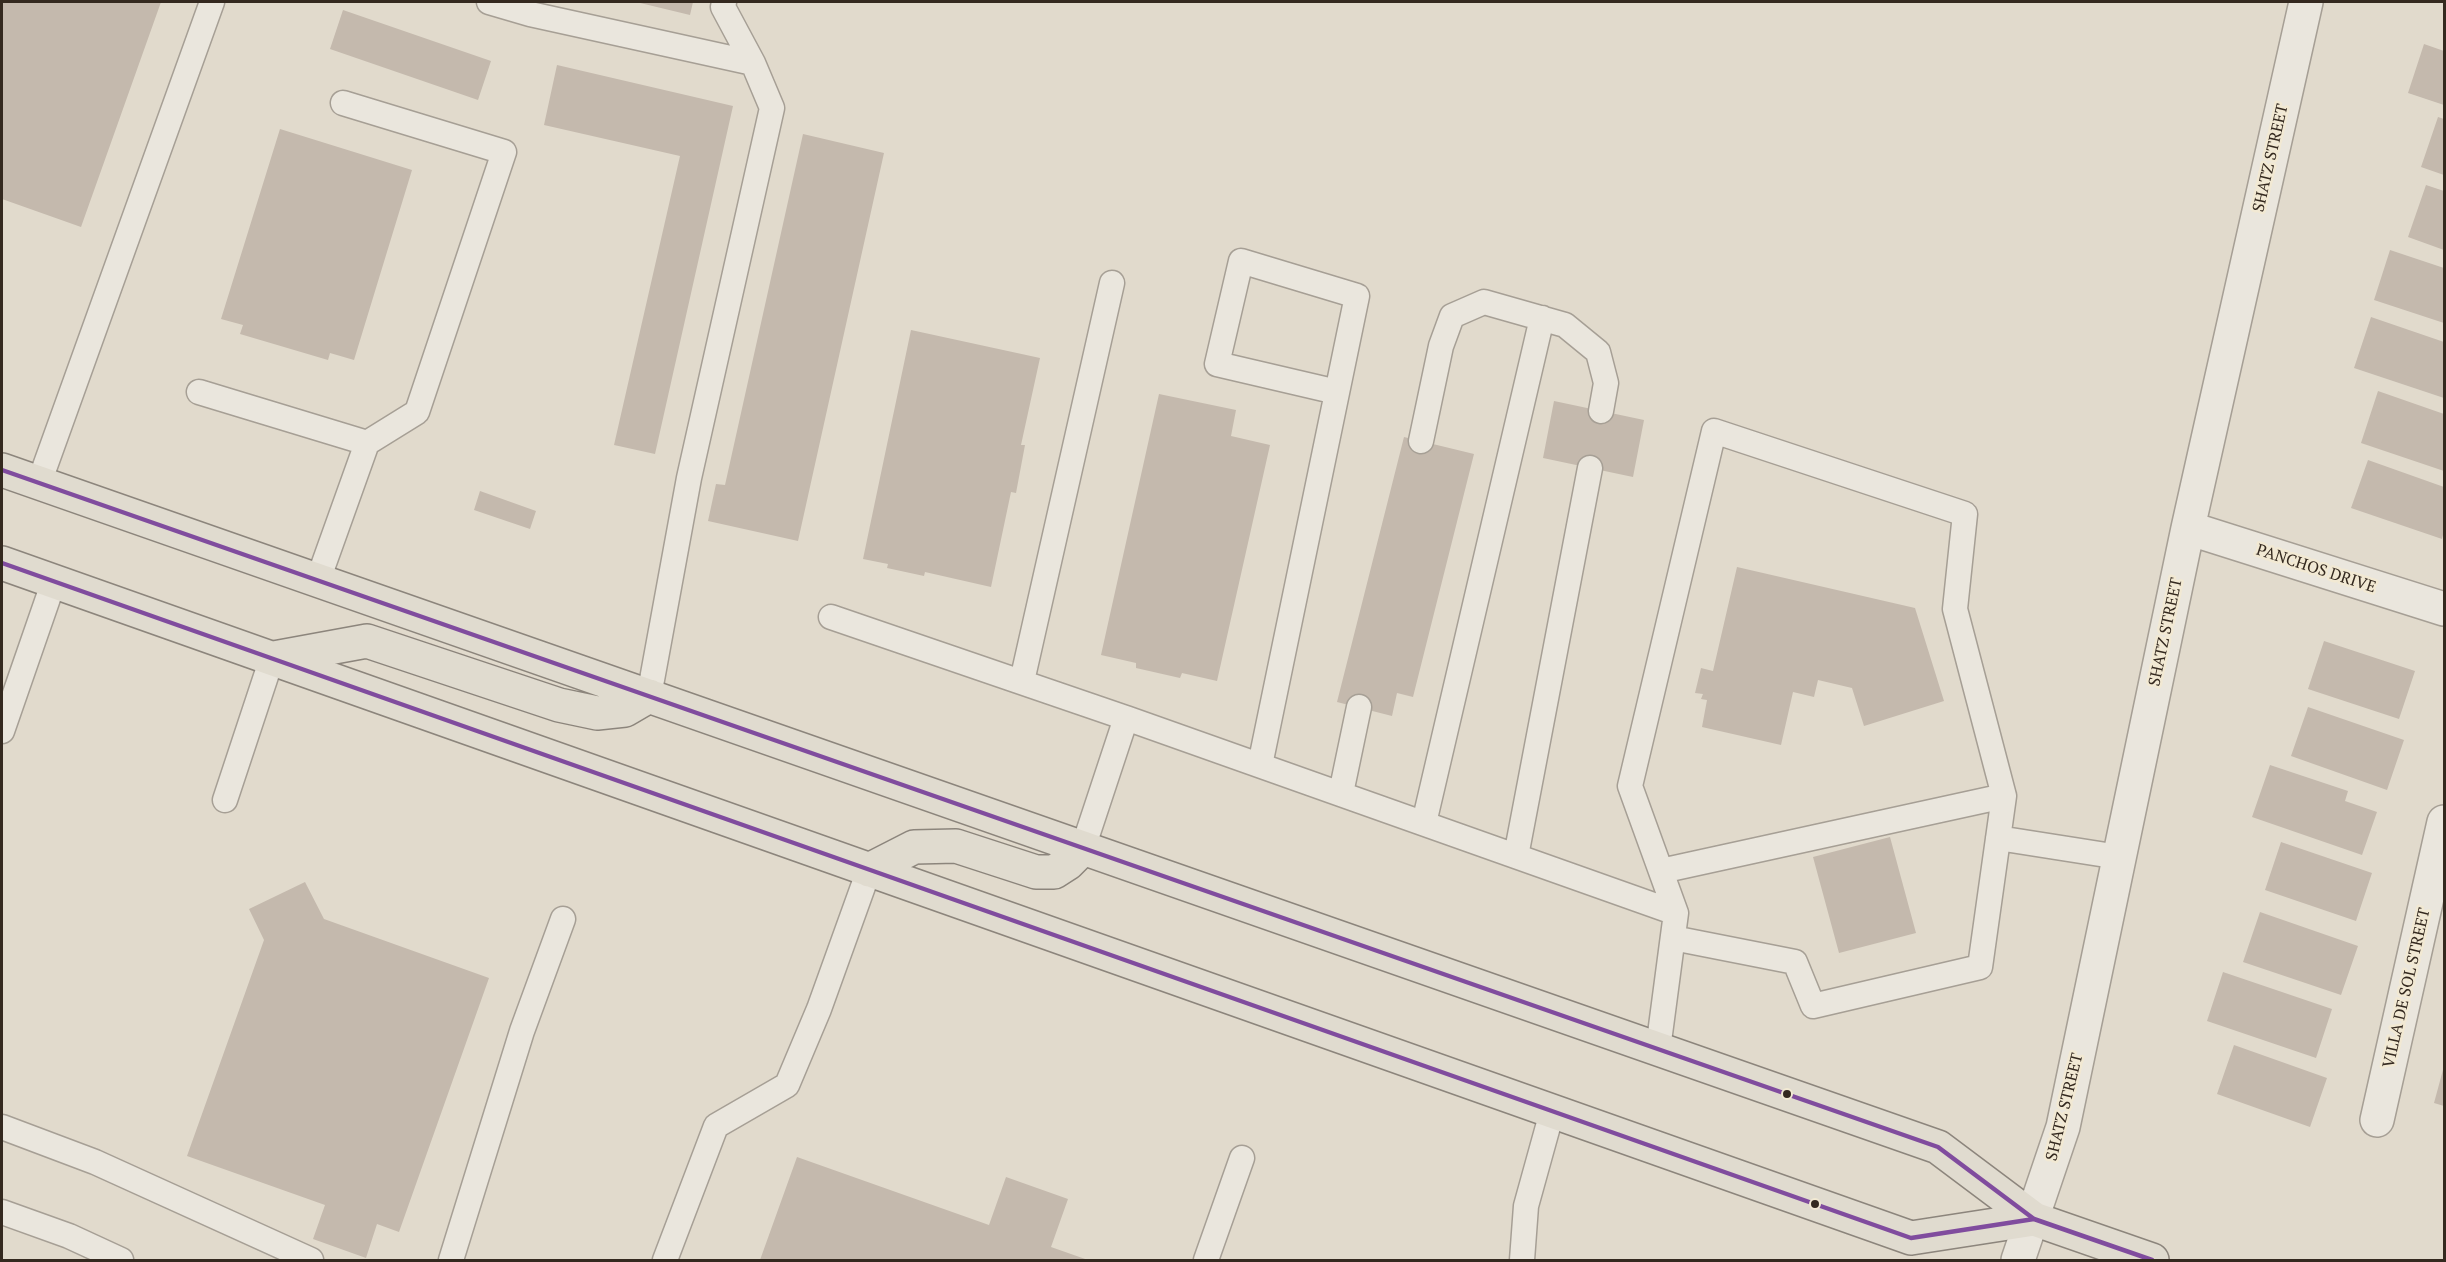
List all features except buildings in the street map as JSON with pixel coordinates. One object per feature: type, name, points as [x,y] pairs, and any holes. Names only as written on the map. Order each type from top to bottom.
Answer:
[{"type":"main road","points":[[2,470],[1938,1147],[2034,1219],[2151,1260]]},
{"type":"main road","points":[[2,562],[1911,1238],[2034,1219]]},
{"type":"main road","points":[[272,658],[367,640],[559,705],[597,713],[625,710],[649,696]]},
{"type":"main road","points":[[869,870],[914,847],[956,846],[1036,872],[1054,872],[1068,863],[1083,848]]},
{"type":"street","name":"SHATZ STREET","points":[[2018,1260],[2034,1219],[2063,1127],[2188,528],[2307,2]]},
{"type":"street","name":"PANCHOS DRIVE","points":[[2188,528],[2445,609]]},
{"type":"street","name":"VILLA DE SOL STREET","points":[[2377,1120],[2435,913],[2445,822]]},
{"type":"lane","points":[[39,483],[212,2]]},
{"type":"lane","points":[[489,2],[530,14],[753,63]]},
{"type":"lane","points":[[649,696],[689,478],[772,108],[753,63],[723,7],[724,2]]},
{"type":"lane","points":[[318,580],[368,443],[417,412],[504,152],[343,103]]},
{"type":"lane","points":[[1260,765],[1358,296],[1241,261],[1217,364],[1337,392]]},
{"type":"lane","points":[[1022,681],[1112,283]]},
{"type":"lane","points":[[1421,441],[1441,346],[1452,316],[1484,303],[1565,325],[1598,352],[1606,383],[1601,411]]},
{"type":"lane","points":[[1424,823],[1542,318]]},
{"type":"lane","points":[[199,392],[368,443]]},
{"type":"lane","points":[[1658,1049],[1676,913],[1630,786],[1714,431],[1965,514],[1955,609],[2004,796],[1980,966],[1813,1006],[1796,962],[1673,938]]},
{"type":"lane","points":[[1516,856],[1590,468]]},
{"type":"lane","points":[[2,731],[54,581]]},
{"type":"lane","points":[[831,617],[1022,681],[1676,913]]},
{"type":"lane","points":[[225,800],[272,658]]},
{"type":"lane","points":[[1341,793],[1359,707]]},
{"type":"lane","points":[[1083,848],[1126,718]]},
{"type":"lane","points":[[1661,872],[2004,796]]},
{"type":"lane","points":[[1998,838],[2119,857]]},
{"type":"lane","points":[[665,1260],[716,1126],[787,1085],[819,1009],[869,870]]},
{"type":"lane","points":[[451,1260],[522,1031],[562,919]]},
{"type":"lane","points":[[1522,1260],[1526,1206],[1552,1112]]},
{"type":"lane","points":[[2,1127],[95,1162],[311,1260]]},
{"type":"lane","points":[[1206,1260],[1242,1158]]},
{"type":"lane","points":[[2,1212],[69,1236],[121,1260]]},
{"type":"transit line","points":[[2,470],[1938,1147],[2034,1219],[2152,1260]]},
{"type":"transit line","points":[[2,563],[1911,1238],[2034,1219]]}]
